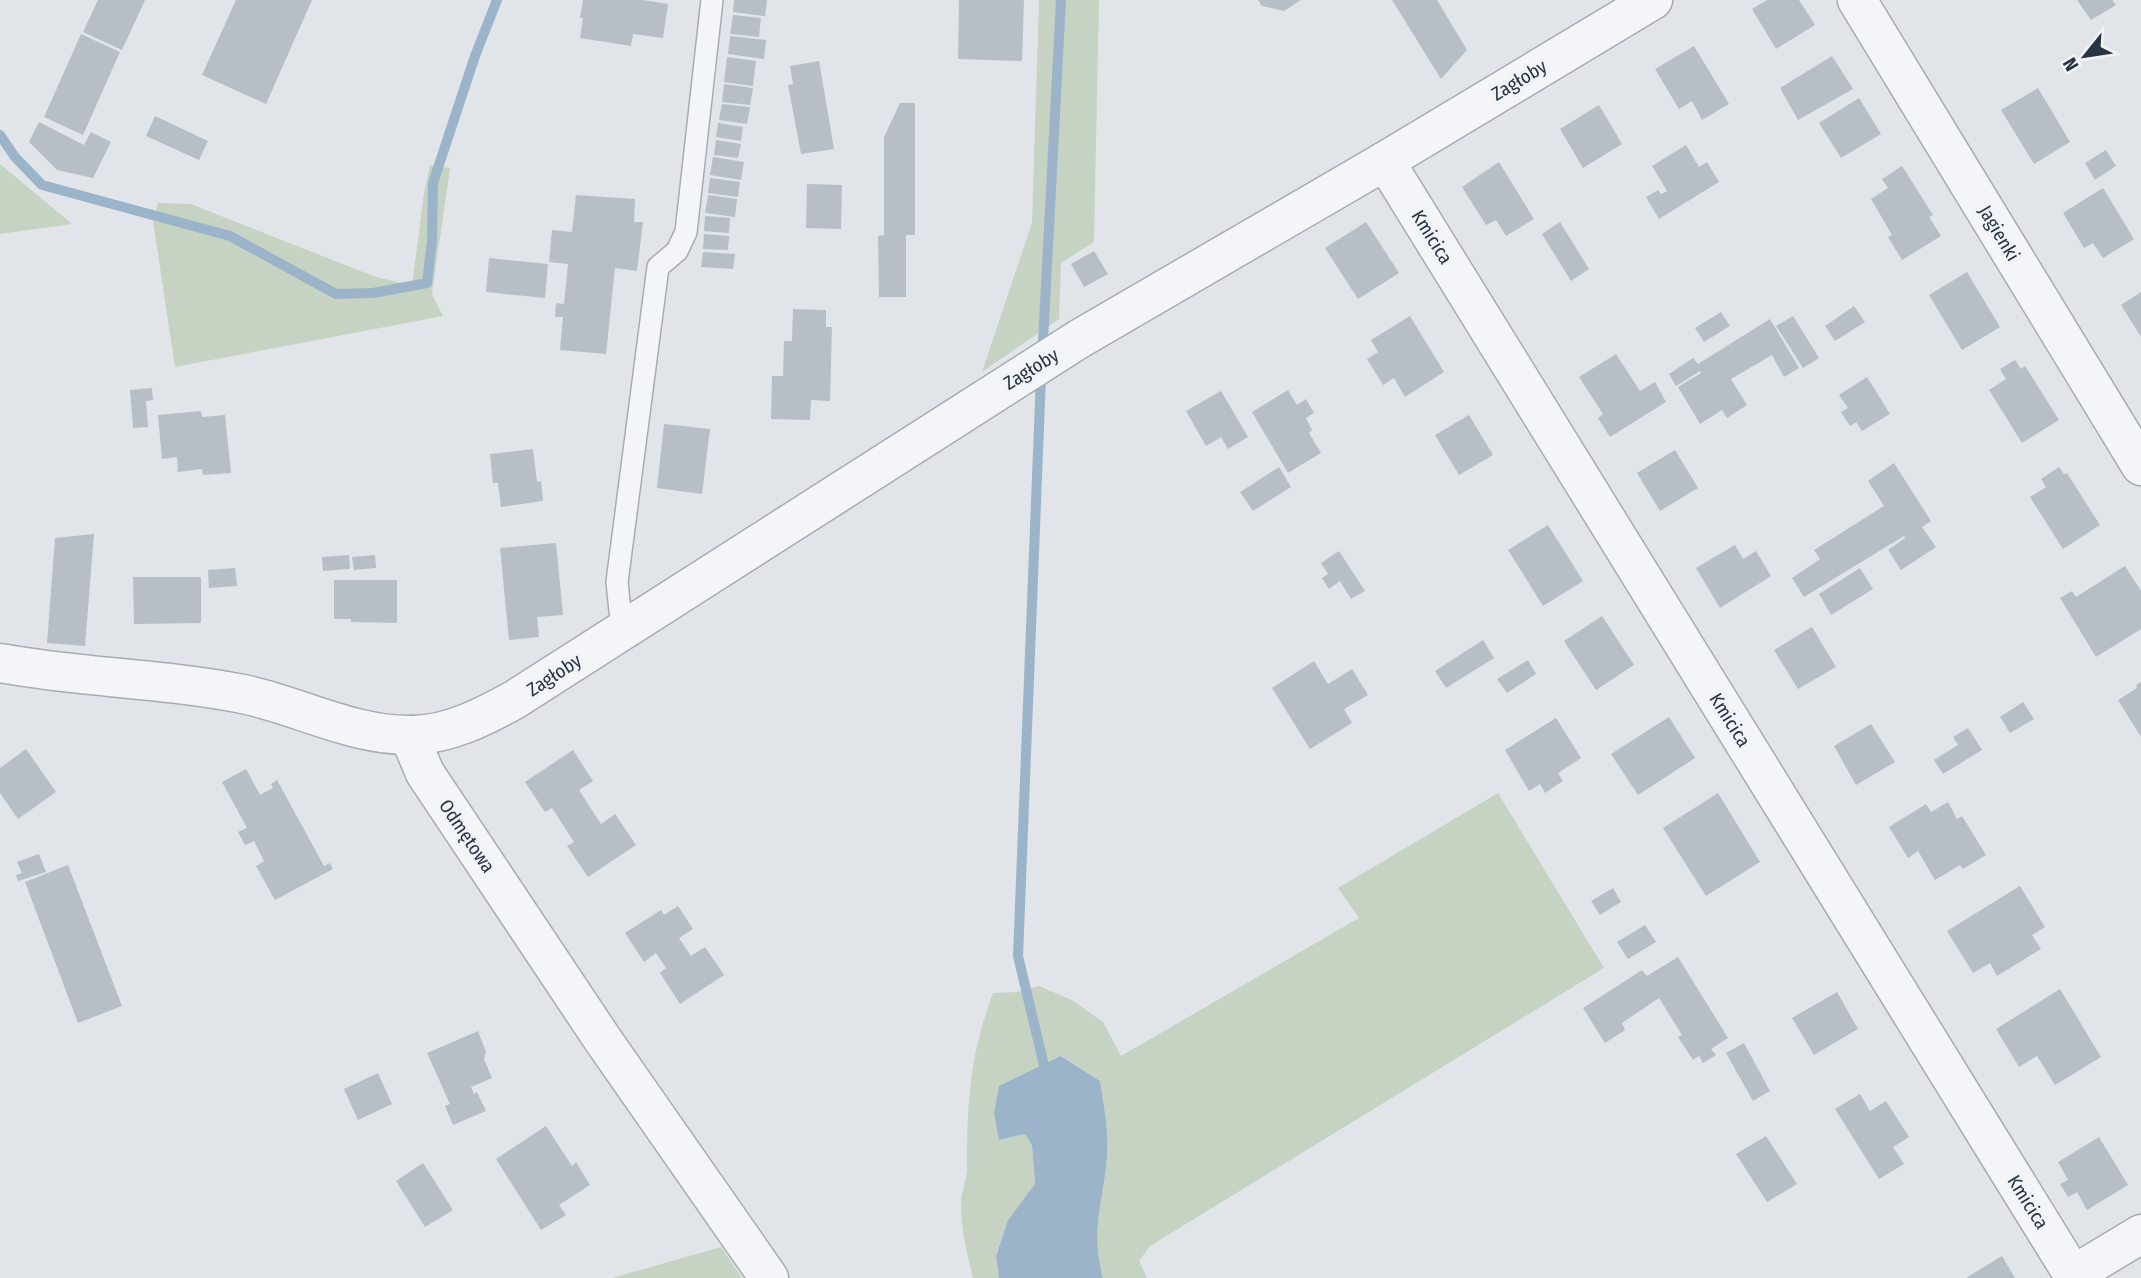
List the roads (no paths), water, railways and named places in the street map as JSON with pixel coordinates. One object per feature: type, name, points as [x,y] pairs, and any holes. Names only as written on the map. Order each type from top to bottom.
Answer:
[{"type":"street","name":"Zagłoby","points":[[413,735],[449,730],[514,700],[1079,339],[1385,162],[1653,0]]},
{"type":"street","name":"Jagienki","points":[[1857,0],[2141,466]]},
{"type":"street","name":"Kmicica","points":[[1385,162],[2074,1277]]},
{"type":"street","points":[[0,663],[76,676],[213,689],[272,701],[356,727],[413,735]]},
{"type":"street","name":"Odmętowa","points":[[413,735],[414,747],[425,773],[603,1040],[769,1278]]},
{"type":"street","points":[[2074,1277],[2141,1234]]},
{"type":"lane","points":[[628,627],[620,611],[617,582],[658,267],[677,251],[686,232],[712,0]]},
{"type":"water","points":[[1061,1056],[1100,1081],[1107,1139],[1097,1232],[1103,1278],[999,1278],[996,1256],[1008,1220],[1035,1184],[1032,1145],[1025,1134],[999,1140],[994,1113],[999,1086]]},
{"type":"waterway","points":[[0,135],[15,157],[42,185],[230,236],[336,294],[373,293],[427,283],[432,241],[433,183],[475,56],[497,0]]},
{"type":"waterway","points":[[1043,341],[1061,0]]},
{"type":"waterway","points":[[1041,376],[1018,956],[1047,1078]]}]
